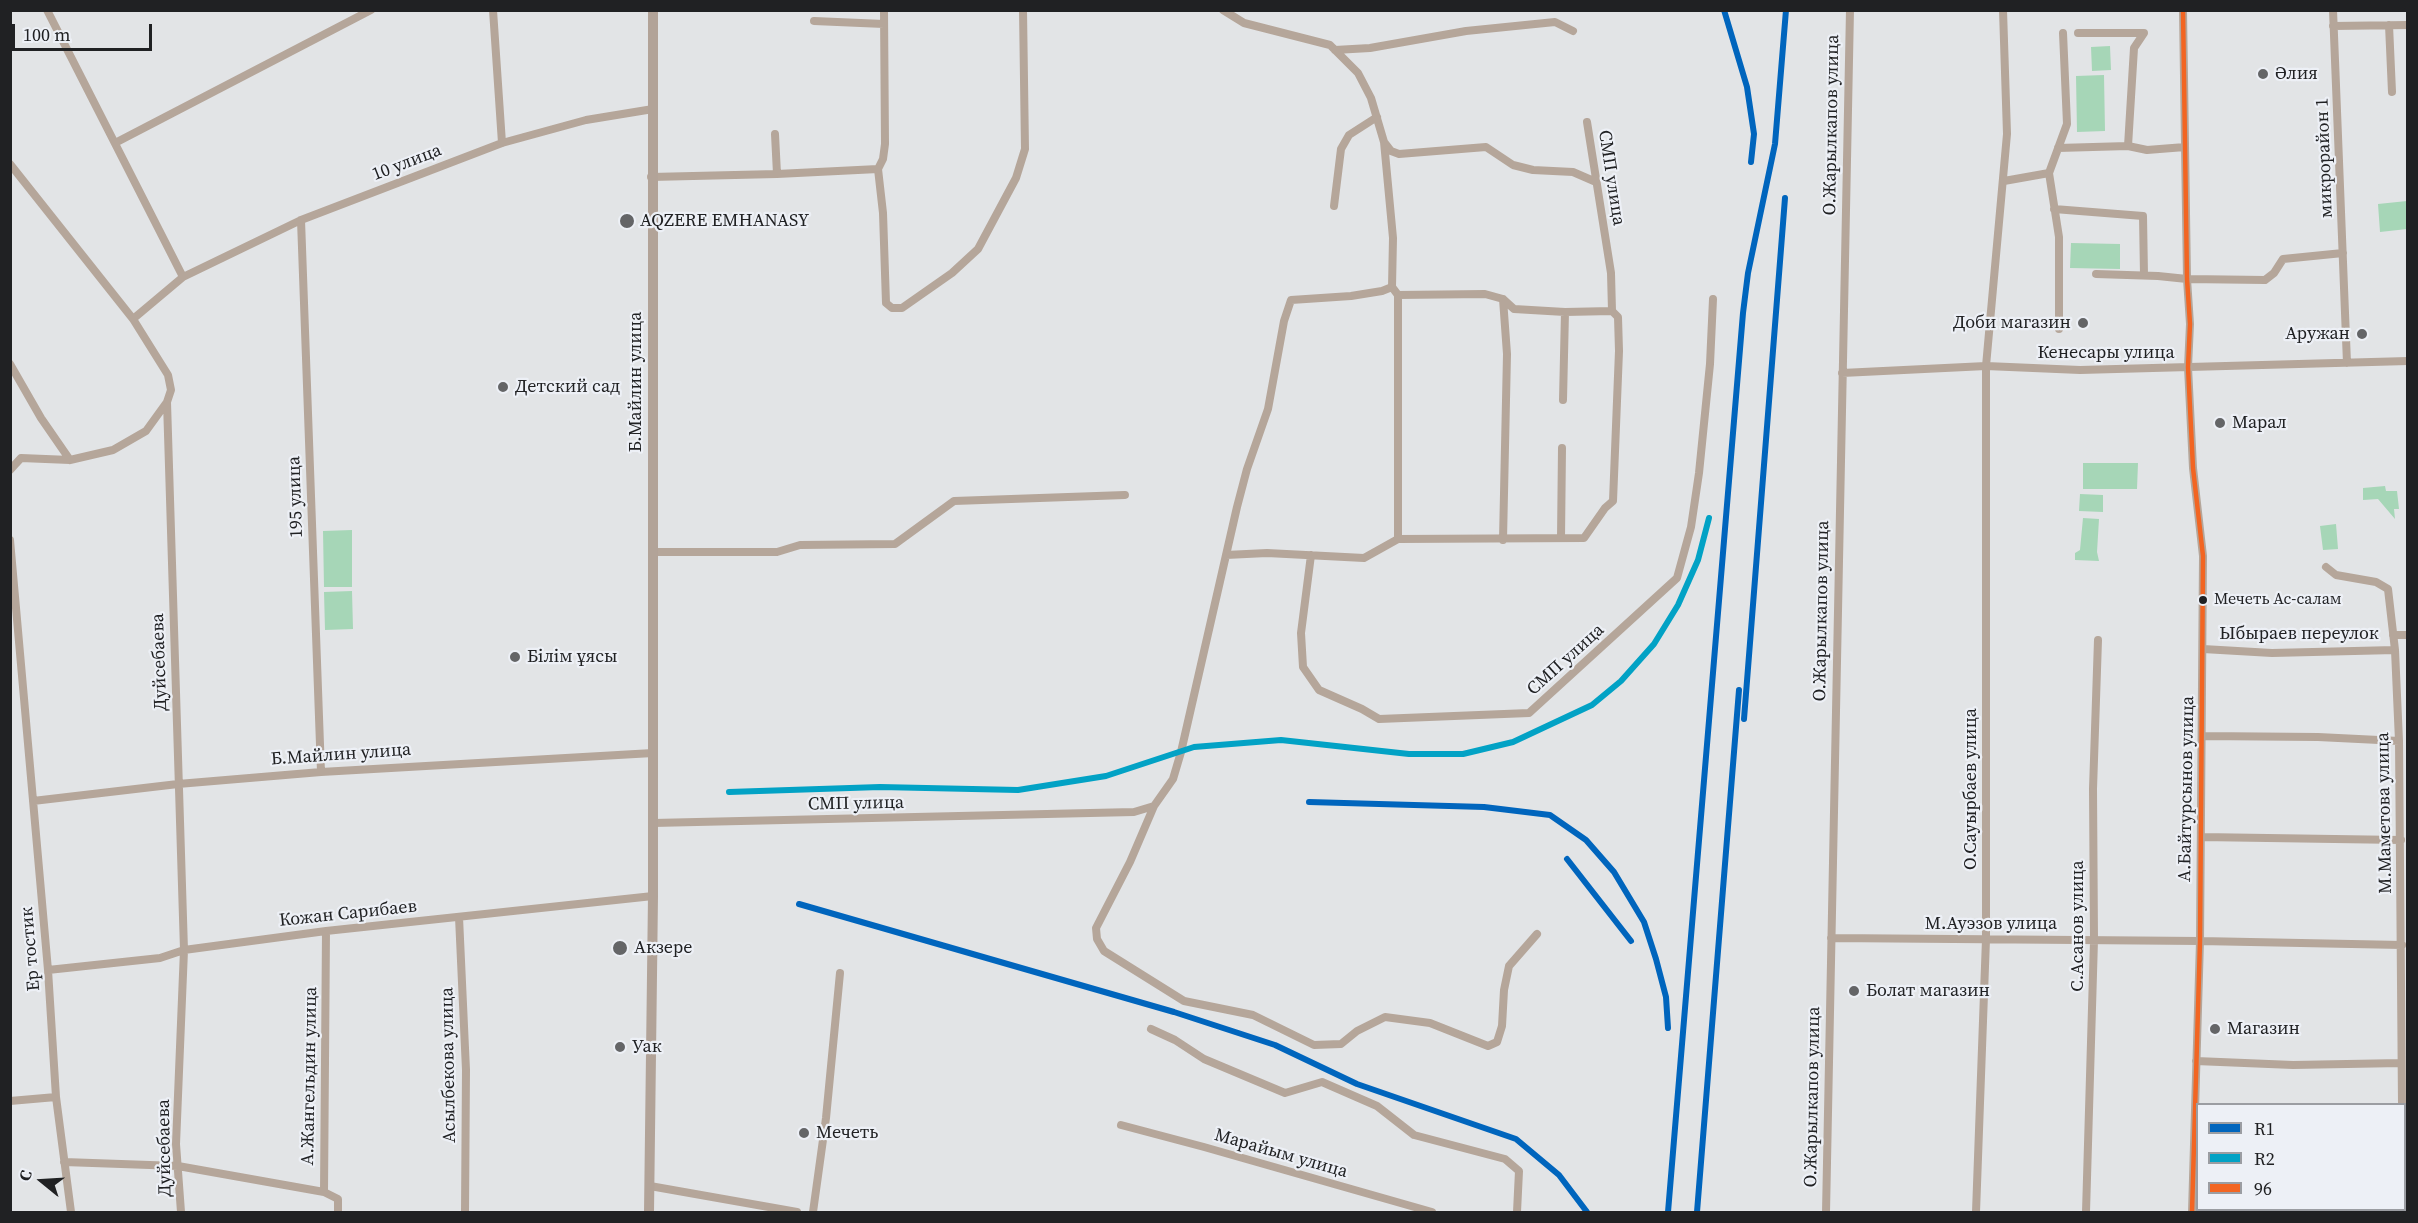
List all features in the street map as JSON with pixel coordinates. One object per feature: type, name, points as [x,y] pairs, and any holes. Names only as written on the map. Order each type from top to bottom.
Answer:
[{"type":"street","points":[[47,10],[183,277]]},
{"type":"street","points":[[115,143],[371,10]]},
{"type":"street","points":[[493,10],[502,143]]},
{"type":"street","name":"Б.Майлин улица","points":[[649,1212],[653,896],[651,177],[653,10]]},
{"type":"street","points":[[884,10],[885,144],[883,159],[878,169],[883,213],[886,303],[892,308],[902,308],[952,273],[978,249],[1016,178],[1025,149],[1023,10]]},
{"type":"street","points":[[1223,10],[1244,23],[1333,47],[1370,48],[1466,31],[1555,22],[1573,31]]},
{"type":"street","name":"О.Жарылкапов улица","points":[[1826,1212],[1850,10]]},
{"type":"street","points":[[1986,366],[2007,134],[2003,10]]},
{"type":"street","points":[[2183,10],[2187,279],[2190,324],[2188,367]]},
{"type":"street","name":"микрорайон 1","points":[[2333,10],[2347,363]]},
{"type":"street","points":[[814,21],[884,24]]},
{"type":"street","points":[[2389,25],[2392,92]]},
{"type":"street","points":[[2333,26],[2408,25]]},
{"type":"street","points":[[2059,329],[2059,237],[2049,173],[2067,124],[2063,33]]},
{"type":"street","points":[[2078,33],[2144,33],[2134,48],[2128,146]]},
{"type":"street","points":[[1333,47],[1358,74],[1371,98],[1384,142],[1392,237],[1392,287],[1398,295],[1398,540]]},
{"type":"street","name":"10 улица","points":[[133,319],[183,277],[301,220],[502,143],[586,120],[653,110]]},
{"type":"street","points":[[1334,206],[1341,149],[1349,135],[1377,117]]},
{"type":"street","name":"СМП улица","points":[[1226,555],[1267,553],[1364,558],[1398,540],[1584,538],[1605,508],[1613,501],[1619,351],[1618,317],[1612,311],[1611,273],[1587,122]]},
{"type":"street","points":[[776,134],[777,174]]},
{"type":"street","points":[[1384,142],[1391,151],[1399,154],[1486,147],[1513,165],[1533,170],[1573,172],[1596,182]]},
{"type":"street","points":[[2058,148],[2128,146],[2147,150],[2185,147]]},
{"type":"street","name":"Дуйсебаева","points":[[10,164],[133,319],[168,375],[171,390],[167,402],[184,950],[176,1144],[181,1212]]},
{"type":"street","points":[[651,177],[878,169]]},
{"type":"street","points":[[2004,180],[2049,173]]},
{"type":"street","points":[[2054,209],[2143,216],[2144,275]]},
{"type":"street","name":"195 улица","points":[[301,220],[321,772]]},
{"type":"street","points":[[2096,274],[2265,280],[2274,273],[2283,259],[2343,253]]},
{"type":"street","points":[[1392,287],[1351,296],[1291,300],[1284,321],[1269,409],[1247,469],[1176,770],[1173,779],[1154,807],[1130,862],[1096,928],[1097,939],[1104,951],[1184,1001],[1253,1015],[1314,1045],[1341,1044],[1357,1031],[1385,1017],[1430,1023],[1488,1046],[1497,1042],[1502,1026],[1503,990],[1509,966],[1537,934]]},
{"type":"street","points":[[1398,295],[1485,294],[1503,299],[1514,309],[1564,312],[1612,311]]},
{"type":"street","name":"СМП улица","points":[[1311,555],[1300,633],[1303,667],[1319,690],[1379,719],[1529,713],[1677,578],[1691,527],[1699,473],[1710,364],[1713,298]]},
{"type":"street","points":[[1503,299],[1507,354],[1503,540]]},
{"type":"street","points":[[1563,400],[1564,312]]},
{"type":"street","name":"Кенесары улица","points":[[1842,374],[1986,366],[2080,370],[2408,361]]},
{"type":"street","points":[[10,364],[70,460]]},
{"type":"street","name":"О.Сауырбаев улица","points":[[1976,1212],[1986,939],[1986,366]]},
{"type":"street","name":"А.Байтурсынов улица","points":[[2188,367],[2193,468],[2203,556],[2200,941],[2196,1138],[2192,1212]]},
{"type":"street","points":[[10,470],[21,458],[70,460],[113,450],[146,431],[167,402]]},
{"type":"street","points":[[1561,538],[1562,448]]},
{"type":"street","points":[[653,552],[777,552],[800,545],[895,544],[954,501],[1125,495]]},
{"type":"street","name":"Ер тостик","points":[[10,540],[48,970],[56,1097],[71,1212]]},
{"type":"street","name":"М.Маметова улица","points":[[2326,567],[2336,575],[2376,582],[2388,590],[2395,650],[2404,828],[2401,840],[2405,933],[2402,945],[2402,1103]]},
{"type":"street","points":[[2393,635],[2408,635]]},
{"type":"street","name":"С.Асанов улица","points":[[2086,1212],[2094,939],[2093,789],[2098,640]]},
{"type":"street","name":"Ыбыраев переулок","points":[[2203,649],[2272,653],[2395,650]]},
{"type":"street","points":[[2202,736],[2318,737],[2399,741]]},
{"type":"street","name":"Б.Майлин улица","points":[[33,801],[178,784],[321,772],[653,753]]},
{"type":"street","name":"СМП улица","points":[[653,824],[1134,812],[1154,807]]},
{"type":"street","points":[[2201,837],[2401,840]]},
{"type":"street","name":"Кожан Сарибаев","points":[[48,970],[160,958],[184,950],[326,931],[653,896]]},
{"type":"street","name":"Асылбекова улица","points":[[459,917],[466,1070],[465,1212]]},
{"type":"street","name":"А.Жангельдин улица","points":[[324,1192],[326,931]]},
{"type":"street","name":"М.Ауэзов улица","points":[[1831,938],[2094,939],[2402,945]]},
{"type":"street","points":[[813,1212],[826,1118],[840,973]]},
{"type":"street","points":[[1151,1029],[1175,1040],[1204,1059],[1285,1093],[1322,1082],[1377,1106],[1414,1135],[1505,1159],[1519,1170],[1517,1212]]},
{"type":"street","points":[[2196,1061],[2293,1065],[2401,1063]]},
{"type":"street","points":[[10,1101],[56,1097]]},
{"type":"street","name":"Марайым улица","points":[[1120,1125],[1432,1212]]},
{"type":"street","points":[[64,1162],[178,1166],[324,1192],[338,1199],[338,1212]]},
{"type":"street","points":[[650,1186],[797,1212]]},
{"type":"green space","points":[[2110,46],[2111,70],[2092,71],[2091,47]]},
{"type":"green space","points":[[2104,75],[2105,131],[2077,132],[2076,76]]},
{"type":"green space","points":[[2407,201],[2407,229],[2380,232],[2378,204]]},
{"type":"green space","points":[[2071,243],[2120,244],[2120,269],[2070,268]]},
{"type":"green space","points":[[2083,463],[2138,463],[2137,489],[2083,489]]},
{"type":"green space","points":[[2385,486],[2386,491],[2397,491],[2399,509],[2394,509],[2395,519],[2378,499],[2363,500],[2363,488]]},
{"type":"green space","points":[[2080,494],[2103,495],[2103,512],[2079,511]]},
{"type":"green space","points":[[2083,518],[2099,519],[2097,552],[2099,561],[2075,560],[2075,553],[2080,550]]},
{"type":"green space","points":[[2336,524],[2338,549],[2323,550],[2320,526]]},
{"type":"green space","points":[[352,530],[352,587],[324,587],[323,531]]},
{"type":"green space","points":[[352,591],[353,629],[325,630],[324,592]]},
{"type":"transit line","name":"R1","points":[[1724,10],[1747,87],[1754,134],[1751,162]]},
{"type":"transit line","name":"R1","points":[[1668,1212],[1743,313],[1748,273],[1775,144],[1786,10]]},
{"type":"transit line","name":"96","points":[[2183,10],[2187,279],[2190,324],[2188,367],[2193,468],[2203,556],[2200,941],[2192,1212]]},
{"type":"transit line","name":"R1","points":[[1744,719],[1785,198]]},
{"type":"transit line","name":"R2","points":[[729,792],[880,787],[1018,790],[1106,776],[1194,747],[1281,740],[1409,754],[1463,754],[1513,742],[1592,705],[1621,681],[1654,644],[1678,605],[1698,560],[1709,518]]},
{"type":"transit line","name":"R1","points":[[1697,1212],[1739,690]]},
{"type":"transit line","name":"R1","points":[[1309,802],[1484,807],[1550,815],[1586,840],[1614,872],[1644,922],[1666,997],[1668,1028]]},
{"type":"transit line","name":"R1","points":[[1567,859],[1631,941]]},
{"type":"transit line","name":"R1","points":[[799,904],[1174,1012],[1275,1045],[1357,1084],[1516,1139],[1559,1175],[1587,1212]]},
{"type":"place","name":"Әлия","points":[[2263,74]]},
{"type":"place","name":"AQZERE EMHANASY","points":[[627,221]]},
{"type":"place","name":"Доби магазин","points":[[2083,323]]},
{"type":"place","name":"Аружан","points":[[2362,334]]},
{"type":"place","name":"Детский сад","points":[[503,387]]},
{"type":"place","name":"Марал","points":[[2220,423]]},
{"type":"place","name":"Мечеть Ас-салам","points":[[2203,600]]},
{"type":"place","name":"Білім ұясы","points":[[515,657]]},
{"type":"place","name":"Акзере","points":[[620,948]]},
{"type":"place","name":"Болат магазин","points":[[1854,991]]},
{"type":"place","name":"Магазин","points":[[2215,1029]]},
{"type":"place","name":"Уак","points":[[620,1047]]},
{"type":"place","name":"Мечеть","points":[[804,1133]]}]
